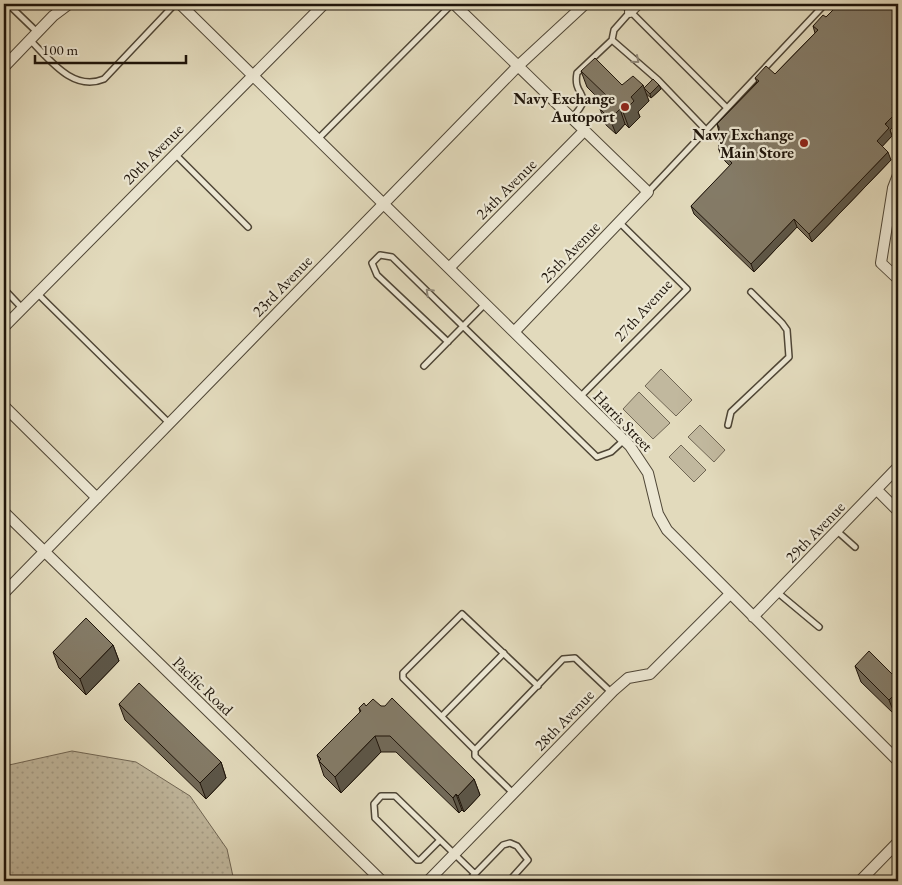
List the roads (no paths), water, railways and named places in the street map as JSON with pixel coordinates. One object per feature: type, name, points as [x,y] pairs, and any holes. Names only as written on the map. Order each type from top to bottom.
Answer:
[{"type":"street","points":[[4,67],[53,16],[69,4]]},
{"type":"street","name":"Harris Street","points":[[180,4],[624,440],[640,458],[648,474],[661,523],[753,618],[898,761]]},
{"type":"street","name":"20th Avenue","points":[[4,326],[324,4]]},
{"type":"street","points":[[453,4],[648,192]]},
{"type":"street","name":"23rd Avenue","points":[[4,593],[518,66],[585,4]]},
{"type":"street","name":"24th Avenue","points":[[449,268],[584,131]]},
{"type":"street","points":[[898,175],[893,188],[881,263],[898,280]]},
{"type":"street","name":"25th Avenue","points":[[514,332],[648,192]]},
{"type":"street","points":[[4,406],[97,498]]},
{"type":"street","name":"29th Avenue","points":[[753,618],[898,467]]},
{"type":"street","points":[[877,490],[898,511]]},
{"type":"street","name":"Pacific Road","points":[[4,512],[382,881]]},
{"type":"street","name":"28th Avenue","points":[[428,881],[612,693],[628,678],[650,674],[730,594]]},
{"type":"street","points":[[860,881],[898,842]]},
{"type":"lane","points":[[8,4],[38,32]]},
{"type":"lane","points":[[30,40],[72,79],[94,83],[104,79],[176,4]]},
{"type":"lane","points":[[318,139],[453,4]]},
{"type":"lane","points":[[648,192],[726,106],[825,4]]},
{"type":"lane","points":[[571,119],[584,106],[584,100],[577,87],[577,73],[612,40],[614,30],[630,6],[726,106]]},
{"type":"lane","points":[[612,40],[658,80],[705,129]]},
{"type":"lane","points":[[175,153],[248,227]]},
{"type":"lane","name":"27th Avenue","points":[[580,398],[687,289],[619,222]]},
{"type":"lane","points":[[448,342],[377,275],[372,263],[380,255],[392,257],[596,457],[611,452],[624,440]]},
{"type":"lane","points":[[4,289],[22,308]]},
{"type":"lane","points":[[728,425],[730,412],[789,358],[787,330],[782,322],[751,292]]},
{"type":"lane","points":[[37,293],[169,423]]},
{"type":"lane","points":[[424,366],[486,304]]},
{"type":"lane","points":[[837,531],[855,547]]},
{"type":"lane","points":[[777,592],[819,627]]},
{"type":"lane","points":[[513,794],[475,756],[475,750],[403,678],[403,673],[459,615],[465,614],[538,686]]},
{"type":"lane","points":[[442,716],[504,653]]},
{"type":"lane","points":[[475,750],[563,659],[572,657],[612,693]]},
{"type":"lane","points":[[440,840],[420,860],[417,860],[375,818],[374,804],[382,796],[395,796],[475,874]]},
{"type":"lane","points":[[468,881],[503,846],[510,843],[517,846],[528,860],[509,881]]},
{"type":"place","name":"Navy Exchange Autoport","points":[[625,107]]},
{"type":"place","name":"Navy Exchange Main Store","points":[[804,143]]}]
